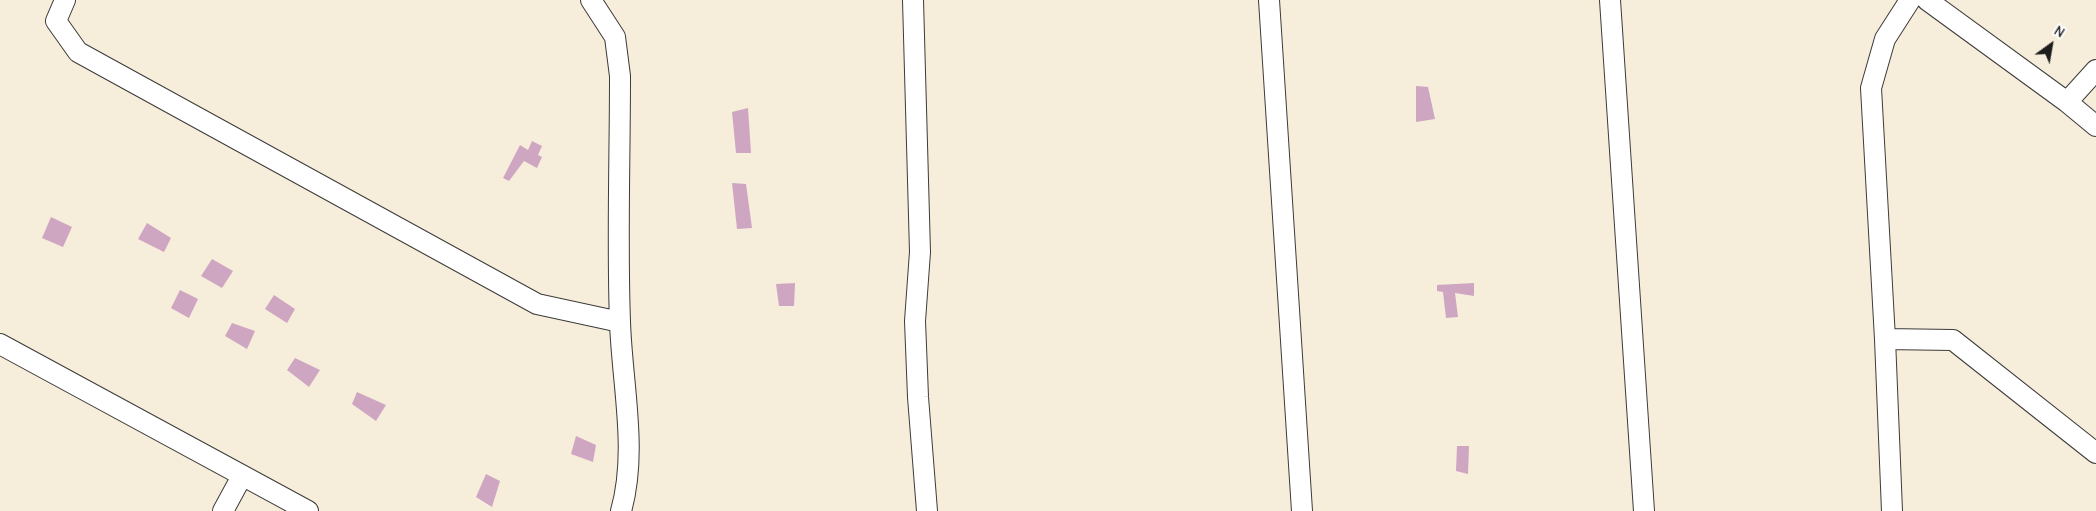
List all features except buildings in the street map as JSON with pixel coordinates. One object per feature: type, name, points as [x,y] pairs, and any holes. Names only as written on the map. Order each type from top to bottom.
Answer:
[{"type":"street","points":[[65,0],[56,21],[78,52],[537,304],[620,322]]},
{"type":"street","points":[[591,0],[615,37],[620,76],[620,322],[628,447],[626,493],[621,511]]},
{"type":"street","points":[[913,0],[920,252],[916,330],[918,397],[927,511]]},
{"type":"street","points":[[1269,0],[1302,511]]},
{"type":"street","points":[[1610,0],[1644,511]]},
{"type":"street","points":[[1892,511],[1885,339],[1870,88],[1885,39],[1910,0]]},
{"type":"street","points":[[1927,0],[2068,102],[2096,126]]},
{"type":"street","points":[[2068,102],[2096,70]]},
{"type":"street","points":[[1885,339],[1953,340],[2096,453]]},
{"type":"street","points":[[0,344],[308,511]]},
{"type":"street","points":[[223,511],[242,476]]}]
